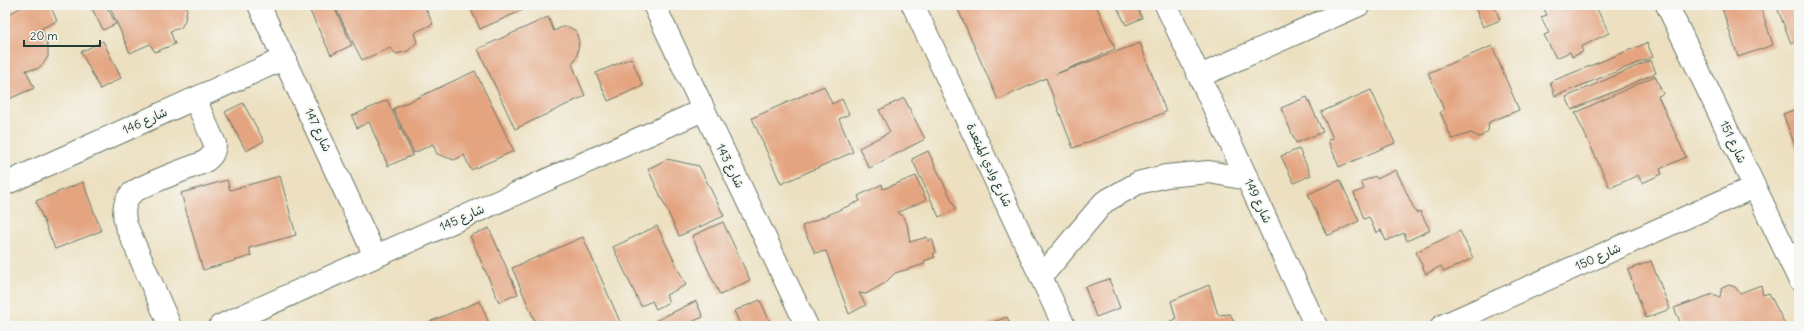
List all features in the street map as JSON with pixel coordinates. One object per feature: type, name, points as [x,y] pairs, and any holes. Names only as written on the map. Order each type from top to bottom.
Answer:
[{"type":"street","name":"شارع 147","points":[[260,5],[375,256]]},
{"type":"street","name":"شارع 143","points":[[654,5],[806,326]]},
{"type":"street","name":"شارع وادي المبتعدة","points":[[913,5],[1064,326]]},
{"type":"street","name":"شارع 149","points":[[1166,5],[1316,326]]},
{"type":"street","points":[[1200,76],[1359,5]]},
{"type":"street","name":"شارع 151","points":[[1668,5],[1754,188],[1799,279]]},
{"type":"street","name":"شارع 146","points":[[5,184],[285,58]]},
{"type":"street","points":[[170,326],[126,225],[123,212],[127,200],[136,190],[211,158],[215,152],[215,144],[196,99]]},
{"type":"street","name":"شارع 145","points":[[220,326],[703,110]]},
{"type":"street","points":[[1041,277],[1104,202],[1138,183],[1166,176],[1209,172],[1248,179]]},
{"type":"street","name":"شارع 150","points":[[1442,326],[1754,188]]},
{"type":"building","points":[[26,5],[50,5],[57,21],[42,28],[48,48],[48,57],[37,69],[26,70],[34,88],[9,99],[5,90],[5,16]]},
{"type":"building","points":[[90,5],[106,5],[116,24],[103,30]]},
{"type":"building","points":[[109,5],[185,5],[187,9],[185,20],[181,28],[170,31],[175,44],[155,52],[150,44],[130,53]]},
{"type":"building","points":[[307,5],[333,5],[352,45],[331,55]]},
{"type":"building","points":[[334,5],[424,5],[433,24],[414,33],[417,42],[408,51],[396,54],[390,48],[362,60]]},
{"type":"building","points":[[469,5],[521,5],[523,10],[480,29]]},
{"type":"building","points":[[956,5],[1096,5],[1115,49],[1056,74],[1140,43],[1166,112],[1073,148],[1046,78],[998,100]]},
{"type":"building","points":[[1116,5],[1136,5],[1142,18],[1126,25]]},
{"type":"building","points":[[1474,5],[1494,5],[1500,20],[1483,27]]},
{"type":"building","points":[[1542,5],[1595,5],[1609,33],[1581,47],[1583,52],[1572,57],[1570,52],[1556,58],[1544,35],[1549,33],[1541,17],[1547,15]]},
{"type":"building","points":[[1721,5],[1760,5],[1773,45],[1738,57]]},
{"type":"building","points":[[1776,5],[1799,5],[1799,40],[1791,43]]},
{"type":"building","points":[[548,17],[554,31],[562,27],[569,27],[576,31],[579,42],[577,56],[572,64],[585,96],[515,129],[478,49]]},
{"type":"building","points":[[103,41],[121,78],[100,89],[81,52]]},
{"type":"building","points":[[1647,43],[1653,57],[1555,96],[1550,82]]},
{"type":"building","points":[[1492,46],[1519,110],[1489,122],[1488,131],[1482,136],[1479,137],[1471,133],[1452,139],[1440,112],[1444,110],[1428,73]]},
{"type":"building","points":[[631,58],[643,86],[608,101],[596,73]]},
{"type":"building","points":[[1651,60],[1656,73],[1572,110],[1566,97]]},
{"type":"building","points":[[475,71],[514,151],[471,170],[464,155],[454,160],[437,154],[433,144],[414,153],[393,109]]},
{"type":"building","points":[[1655,76],[1663,94],[1658,96],[1686,157],[1660,169],[1662,174],[1642,183],[1638,175],[1610,188],[1575,113]]},
{"type":"building","points":[[824,86],[832,104],[842,99],[849,114],[839,119],[853,152],[781,184],[752,118]]},
{"type":"building","points":[[1371,90],[1395,143],[1339,167],[1328,140],[1333,138],[1321,112]]},
{"type":"building","points":[[1307,97],[1323,132],[1296,143],[1281,108]]},
{"type":"building","points":[[904,98],[925,139],[869,168],[859,148],[890,132],[879,110]]},
{"type":"building","points":[[387,100],[413,155],[388,166],[369,122],[357,128],[352,116]]},
{"type":"building","points":[[243,103],[264,141],[246,151],[225,112]]},
{"type":"building","points":[[1799,108],[1799,156],[1783,114]]},
{"type":"building","points":[[1299,149],[1311,175],[1294,183],[1281,156]]},
{"type":"building","points":[[928,151],[956,209],[939,217],[912,159]]},
{"type":"building","points":[[667,159],[699,166],[724,216],[679,236],[648,169]]},
{"type":"building","points":[[1396,170],[1416,213],[1420,211],[1430,230],[1407,241],[1404,233],[1386,241],[1381,230],[1376,233],[1369,217],[1364,219],[1354,193],[1364,189],[1361,182],[1375,176],[1377,179]]},
{"type":"building","points":[[280,176],[296,235],[249,248],[251,256],[203,270],[181,193],[227,180],[230,190]]},
{"type":"building","points":[[916,176],[926,200],[898,212],[907,224],[910,242],[927,237],[928,241],[932,239],[936,252],[933,254],[935,257],[924,261],[925,264],[895,273],[885,283],[866,294],[859,293],[866,305],[849,314],[826,251],[815,253],[802,226],[860,201],[858,196],[882,184],[883,189]]},
{"type":"building","points":[[1340,180],[1359,221],[1327,236],[1308,194]]},
{"type":"building","points":[[83,182],[101,231],[55,249],[36,201]]},
{"type":"building","points":[[723,222],[750,280],[720,295],[692,236]]},
{"type":"building","points":[[657,226],[686,285],[666,295],[669,302],[656,309],[652,301],[641,306],[613,247]]},
{"type":"building","points":[[489,228],[518,294],[499,302],[470,236]]},
{"type":"building","points":[[1460,231],[1473,258],[1444,272],[1441,266],[1426,274],[1416,252]]},
{"type":"building","points":[[583,237],[621,324],[617,326],[537,326],[512,268]]},
{"type":"building","points":[[1651,261],[1670,309],[1646,318],[1628,270]]},
{"type":"building","points":[[1109,279],[1120,308],[1096,317],[1085,287]]},
{"type":"building","points":[[1209,285],[1218,315],[1230,314],[1234,321],[1232,326],[1158,326],[1176,319],[1171,301]]},
{"type":"building","points":[[1729,285],[1735,287],[1740,293],[1761,285],[1763,295],[1769,293],[1786,326],[1682,326],[1674,308],[1713,294],[1720,297],[1722,288]]},
{"type":"building","points":[[760,300],[772,326],[741,326],[734,311]]},
{"type":"building","points":[[480,301],[490,326],[419,326]]},
{"type":"building","points":[[696,301],[703,317],[683,326],[645,326]]},
{"type":"building","points":[[1007,317],[1011,326],[989,326],[988,324]]}]
